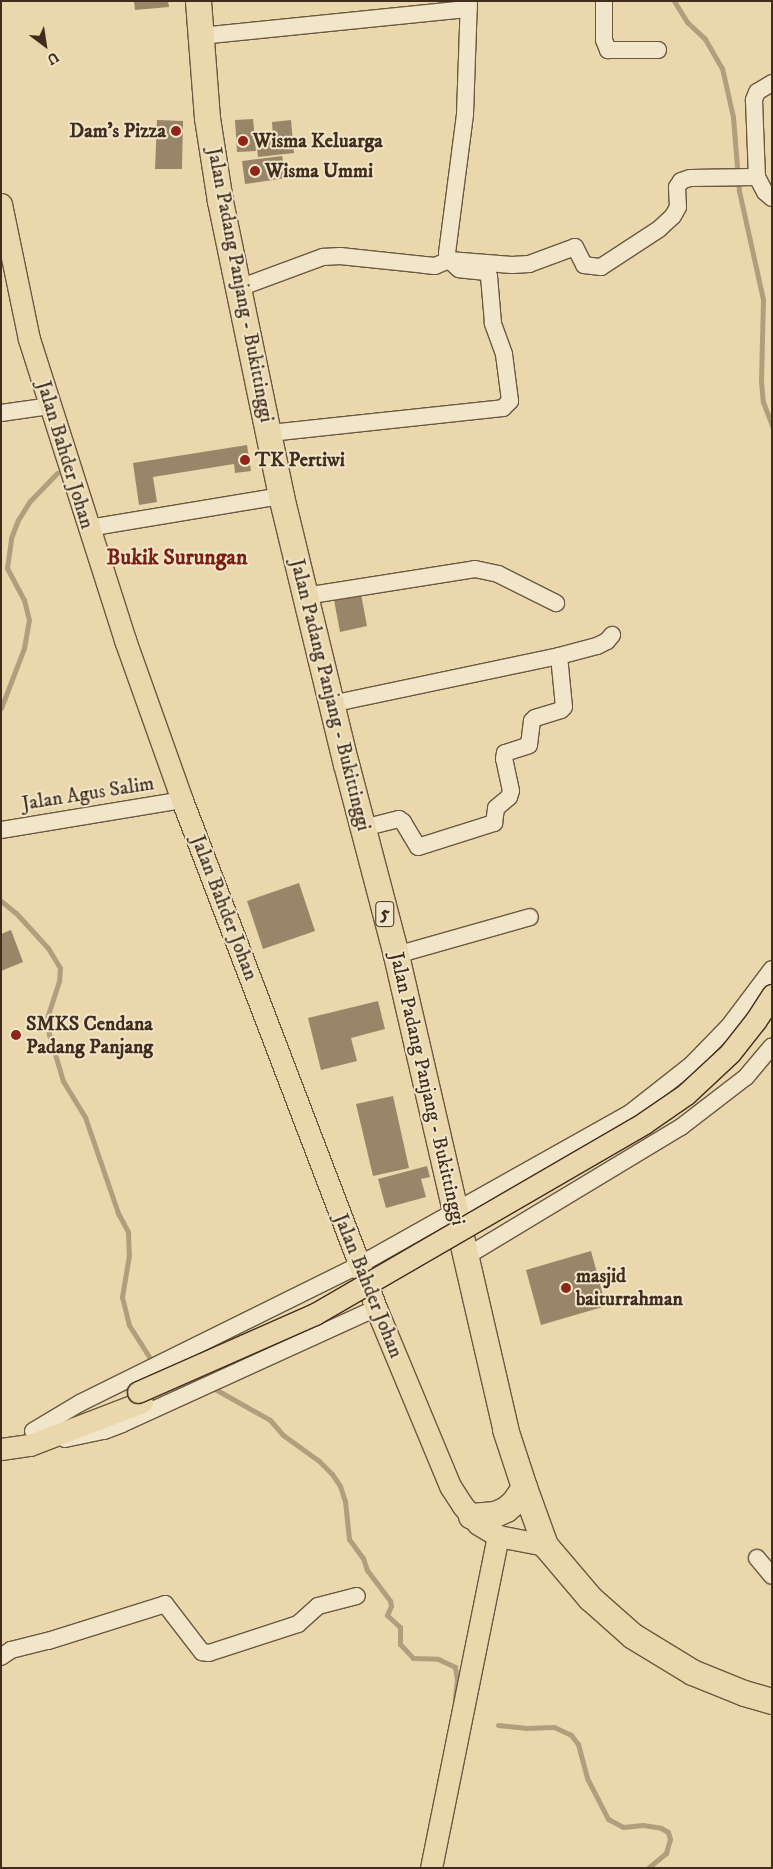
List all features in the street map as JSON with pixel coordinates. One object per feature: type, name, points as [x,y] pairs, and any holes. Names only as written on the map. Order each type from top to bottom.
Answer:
[{"type":"highway","name":"Jalan Padang Panjang - Bukittinggi","points":[[198,1],[207,118],[220,201],[270,433],[281,496],[331,704],[396,955],[505,1429],[524,1487],[545,1545],[590,1598],[632,1636],[692,1672],[744,1693],[772,1701]]},
{"type":"highway","points":[[471,1516],[495,1514],[506,1509],[514,1502],[524,1487]]},
{"type":"main road","name":"Jalan Bahder Johan","points":[[1,204],[29,339],[88,528],[182,800],[376,1308],[450,1486],[471,1516],[478,1524],[498,1536],[545,1545]]},
{"type":"main road","points":[[140,1397],[315,1314],[644,1123],[686,1094],[730,1053],[756,1020],[772,994]]},
{"type":"main road","points":[[1,1448],[140,1397],[326,1320],[651,1132],[712,1086],[752,1045],[772,1017]]},
{"type":"main road","points":[[431,1868],[498,1536]]},
{"type":"street","points":[[604,1],[604,40],[608,50],[658,50]]},
{"type":"street","points":[[201,36],[469,5],[465,114],[447,253],[449,260],[459,269],[486,272],[489,276],[493,323],[504,354],[510,402],[507,406],[270,433]]},
{"type":"street","points":[[772,83],[757,92],[754,100],[757,177],[765,192],[772,198]]},
{"type":"street","points":[[239,288],[323,257],[340,256],[425,266],[435,266],[449,260],[512,265],[529,264],[575,248],[584,265],[601,267],[660,229],[673,216],[678,207],[677,187],[682,181],[690,178],[757,177]]},
{"type":"street","points":[[1,413],[50,406]]},
{"type":"street","points":[[88,528],[281,496]]},
{"type":"street","points":[[305,596],[475,569],[498,574],[556,603]]},
{"type":"street","points":[[331,704],[558,656],[597,646],[607,641],[612,635]]},
{"type":"street","points":[[364,828],[399,819],[403,822],[415,846],[418,847],[494,823],[496,808],[509,797],[511,791],[504,759],[505,753],[529,745],[532,722],[535,718],[561,710],[564,707],[558,656]]},
{"type":"street","name":"Jalan Agus Salim","points":[[1,830],[182,800]]},
{"type":"street","points":[[396,955],[530,917]]},
{"type":"street","points":[[32,1438],[80,1402],[359,1266],[630,1112],[691,1065],[729,1026],[772,969]]},
{"type":"street","points":[[466,1256],[681,1128],[746,1077],[772,1046]]},
{"type":"street","points":[[32,1438],[68,1439],[113,1428],[376,1308]]},
{"type":"street","points":[[757,1558],[772,1576]]},
{"type":"street","points":[[1,1657],[11,1650],[48,1641],[165,1604],[202,1652],[209,1654],[298,1624],[318,1606],[357,1596]]},
{"type":"building","points":[[134,1],[168,1],[169,7],[135,10]]},
{"type":"building","points":[[253,119],[256,151],[237,152],[235,120]]},
{"type":"building","points":[[157,120],[183,121],[182,169],[155,169]]},
{"type":"building","points":[[291,120],[294,153],[258,157],[256,137],[273,136],[272,122]]},
{"type":"building","points":[[282,156],[286,178],[245,184],[242,161]]},
{"type":"building","points":[[247,445],[251,471],[235,473],[234,464],[153,477],[157,502],[139,505],[133,463]]},
{"type":"building","points":[[361,594],[367,626],[340,632],[334,600]]},
{"type":"building","points":[[299,883],[315,931],[263,949],[247,901]]},
{"type":"building","points":[[11,930],[23,962],[1,971],[1,934]]},
{"type":"building","points":[[378,1001],[385,1029],[351,1038],[357,1061],[321,1070],[308,1018]]},
{"type":"building","points":[[393,1096],[409,1168],[373,1176],[356,1104]]},
{"type":"building","points":[[427,1166],[430,1177],[421,1179],[426,1197],[386,1208],[378,1179]]},
{"type":"building","name":"masjid baiturrahman","points":[[591,1251],[606,1306],[541,1325],[526,1270]]},
{"type":"waterway","points":[[674,1],[687,22],[705,39],[722,68],[733,117],[739,191],[763,299],[761,381],[763,402],[772,426]]},
{"type":"waterway","points":[[1,708],[24,648],[29,620],[24,600],[7,568],[11,538],[18,520],[30,501],[57,473]]},
{"type":"waterway","points":[[1,901],[16,913],[48,948],[60,968],[59,981],[47,1018],[49,1034],[63,1081],[85,1117],[118,1213],[128,1232],[129,1255],[122,1297],[129,1325],[153,1363]]},
{"type":"waterway","points":[[215,1389],[270,1420],[283,1435],[319,1461],[332,1474],[340,1486],[345,1501],[349,1539],[363,1558],[367,1570],[390,1601],[391,1606],[387,1615],[400,1627],[400,1644],[413,1658],[438,1659],[455,1667],[457,1679],[455,1699]]},
{"type":"waterway","points":[[498,1725],[525,1728],[554,1727],[571,1735],[578,1744],[587,1778],[608,1819],[623,1827],[643,1825],[661,1828],[668,1832],[670,1839],[666,1853],[648,1868]]},
{"type":"place","name":"Dam's Pizza","points":[[176,131]]},
{"type":"place","name":"Wisma Keluarga","points":[[243,141]]},
{"type":"place","name":"Wisma Ummi","points":[[255,171]]},
{"type":"place","name":"TK Pertiwi","points":[[245,460]]},
{"type":"place","name":"SMKS Cendana Padang Panjang","points":[[16,1035]]},
{"type":"place","name":"masjid baiturrahman","points":[[566,1288]]},
{"type":"district","name":"Bukik Surungan","points":[[177,558]]}]
